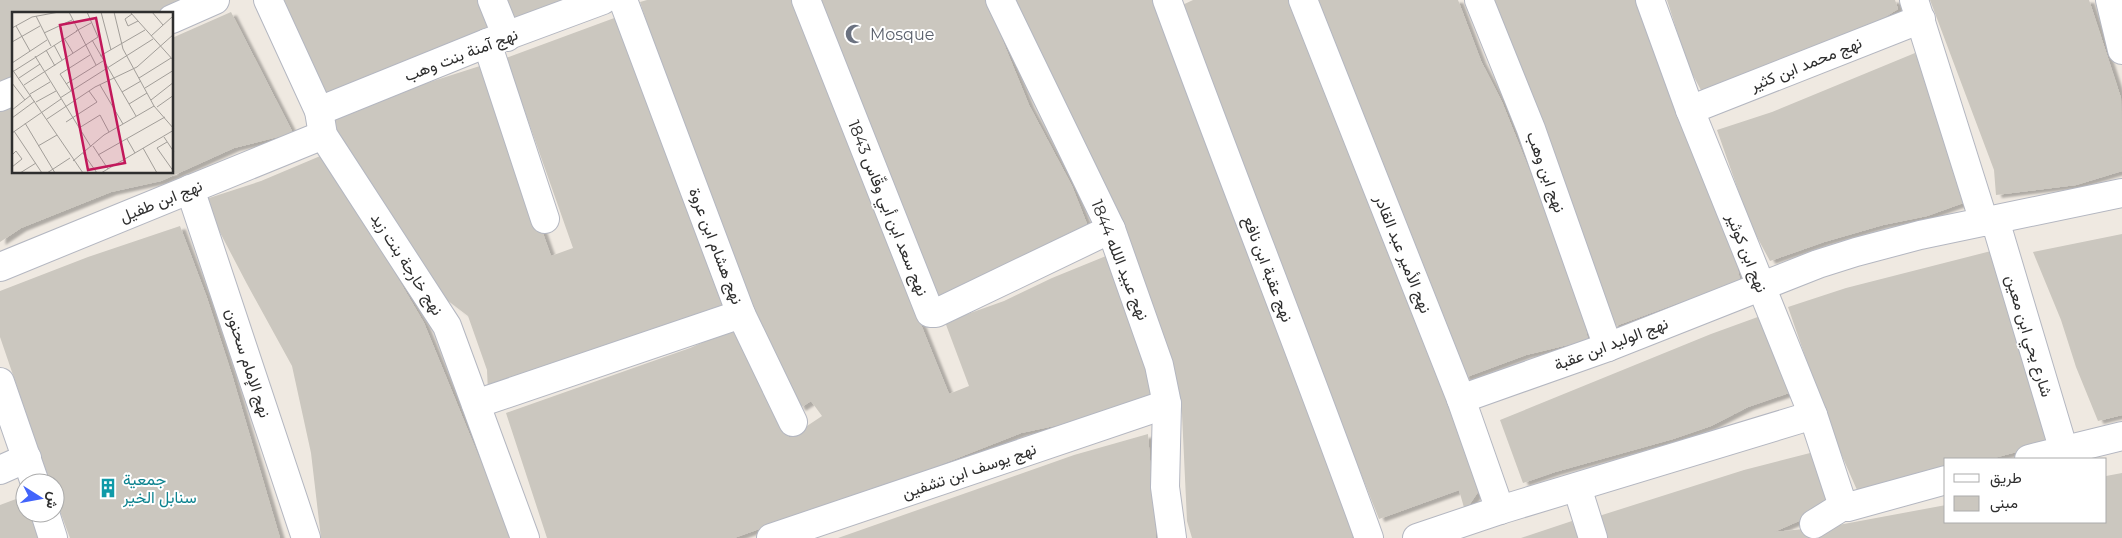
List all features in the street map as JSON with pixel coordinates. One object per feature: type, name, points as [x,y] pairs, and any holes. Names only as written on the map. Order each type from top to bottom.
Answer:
[{"type":"street","points":[[174,18],[215,0]]},
{"type":"street","name":"نهج خارجة بنت زيد","points":[[268,0],[321,123],[447,326],[525,538]]},
{"type":"street","points":[[492,0],[497,40],[545,219]]},
{"type":"street","name":"نهج آمنة بنت وهب","points":[[321,123],[497,40],[603,0]]},
{"type":"street","name":"نهج هشام ابن عروة","points":[[476,404],[741,314],[623,0]]},
{"type":"street","name":"نهج سعد ابن أبي وقّاس 1843","points":[[806,0],[930,313],[936,313],[1111,229]]},
{"type":"street","name":"نهج عبيد اللله 1844","points":[[1000,0],[1111,229],[1154,348],[1167,404],[1166,487],[1172,538]]},
{"type":"street","name":"نهج عقبة ابن نافع","points":[[1167,0],[1227,163],[1302,354],[1369,538]]},
{"type":"street","name":"نهج الأمير عبد القادر","points":[[1302,0],[1461,400],[1500,510]]},
{"type":"street","name":"نهج ابن وهب","points":[[1479,0],[1534,138],[1608,347]]},
{"type":"street","name":"نهج ابن كوثير","points":[[1650,0],[1690,110],[1813,415],[1843,506]]},
{"type":"street","points":[[2110,0],[2122,50]]},
{"type":"street","name":"نهج محمد ابن كثير","points":[[1690,110],[1917,9]]},
{"type":"street","name":"شارع يحي ابن معين","points":[[1917,9],[2064,451]]},
{"type":"street","points":[[0,97],[12,92]]},
{"type":"street","name":"نهج ابن طفيل","points":[[0,267],[190,189],[321,123]]},
{"type":"street","name":"نهج الإمام سحنون","points":[[190,189],[306,538]]},
{"type":"street","points":[[1761,287],[1856,252],[1920,234],[2122,192]]},
{"type":"street","name":"نهج الوليد ابن عقبة","points":[[1461,400],[1608,347],[1761,287]]},
{"type":"street","points":[[741,314],[793,422]]},
{"type":"street","points":[[0,382],[32,473]]},
{"type":"street","name":"نهج يوسف ابن تشفين","points":[[771,538],[1167,404]]},
{"type":"street","points":[[1417,538],[1500,510],[1813,415]]},
{"type":"street","points":[[2034,458],[2122,436]]},
{"type":"street","points":[[0,470],[27,458]]},
{"type":"street","points":[[1814,524],[1843,506],[1944,481]]},
{"type":"street","points":[[1577,487],[1593,538]]},
{"type":"street","points":[[48,523],[53,538]]},
{"type":"building","points":[[0,0],[185,0],[157,12],[12,12],[12,88],[0,94]]},
{"type":"building","points":[[277,0],[484,0],[494,25],[436,48],[324,99]]},
{"type":"building","points":[[499,0],[581,0],[507,25]]},
{"type":"building","points":[[647,0],[801,0],[905,285],[949,394],[969,386],[945,322],[1004,301],[1052,278],[1106,256],[1155,393],[1063,424],[1021,433],[937,466],[734,538],[547,538],[506,413],[690,348],[740,326],[789,438],[822,416],[811,401],[800,408],[740,282],[665,78],[640,2]]},
{"type":"building","points":[[820,0],[986,0],[1029,105],[1072,186],[1087,224],[1008,263],[935,306]]},
{"type":"building","points":[[1005,0],[1156,0],[1361,534],[1350,538],[1192,538],[1187,521],[1182,414],[1147,296]]},
{"type":"building","points":[[1193,0],[1292,0],[1367,193],[1380,236],[1451,401],[1478,492],[1465,511],[1459,490],[1379,519],[1176,8]]},
{"type":"building","points":[[1312,0],[1458,0],[1481,61],[1502,102],[1549,219],[1580,303],[1588,340],[1526,355],[1464,378]]},
{"type":"building","points":[[1483,0],[1641,0],[1735,257],[1740,280],[1613,327]]},
{"type":"building","points":[[1667,0],[1895,0],[1898,9],[1849,39],[1794,54],[1743,73],[1702,92],[1688,66]]},
{"type":"building","points":[[1930,0],[2089,0],[2121,98],[2122,171],[2076,185],[1996,195],[1994,170]]},
{"type":"building","points":[[231,12],[293,133],[234,148],[161,181],[111,192],[21,228],[0,242],[0,110],[12,104],[12,174],[174,174],[174,37]]},
{"type":"building","points":[[617,17],[724,312],[488,392],[487,370],[468,316],[443,297],[326,123],[405,90],[483,65],[551,256],[573,248],[506,58]]},
{"type":"building","points":[[1915,53],[1950,134],[1966,202],[1927,216],[1883,225],[1824,242],[1770,261],[1750,224],[1717,130],[1772,112]]},
{"type":"building","points":[[325,154],[424,323],[512,538],[321,538],[311,453],[292,366],[203,200],[261,181]]},
{"type":"building","points":[[180,226],[207,298],[232,375],[280,538],[70,538],[64,523],[65,473],[47,473],[0,337],[0,291],[88,257]]},
{"type":"building","points":[[2122,234],[2122,415],[2098,421],[2076,367],[2061,320],[2033,252]]},
{"type":"building","points":[[1995,250],[2050,443],[1994,458],[1944,458],[1944,465],[1904,479],[1857,490],[1831,431],[1788,307],[1846,288]]},
{"type":"building","points":[[1766,314],[1789,393],[1748,407],[1711,426],[1673,439],[1555,472],[1523,483],[1500,420],[1711,334]]},
{"type":"building","points":[[1148,434],[1156,538],[838,538],[1074,455]]},
{"type":"building","points":[[1814,452],[1835,505],[1774,532],[1833,526],[1944,505],[1944,523],[2107,523],[2107,476],[2122,473],[2122,538],[1605,538],[1599,516],[1744,470]]},
{"type":"building","points":[[15,499],[15,523],[33,523],[38,538],[0,538],[0,505]]},
{"type":"building","points":[[1572,521],[1578,538],[1521,538]]},
{"type":"place","name":"Mosque","points":[[855,34]]},
{"type":"place","name":"جمعية سنابل الخير","points":[[108,488]]}]
